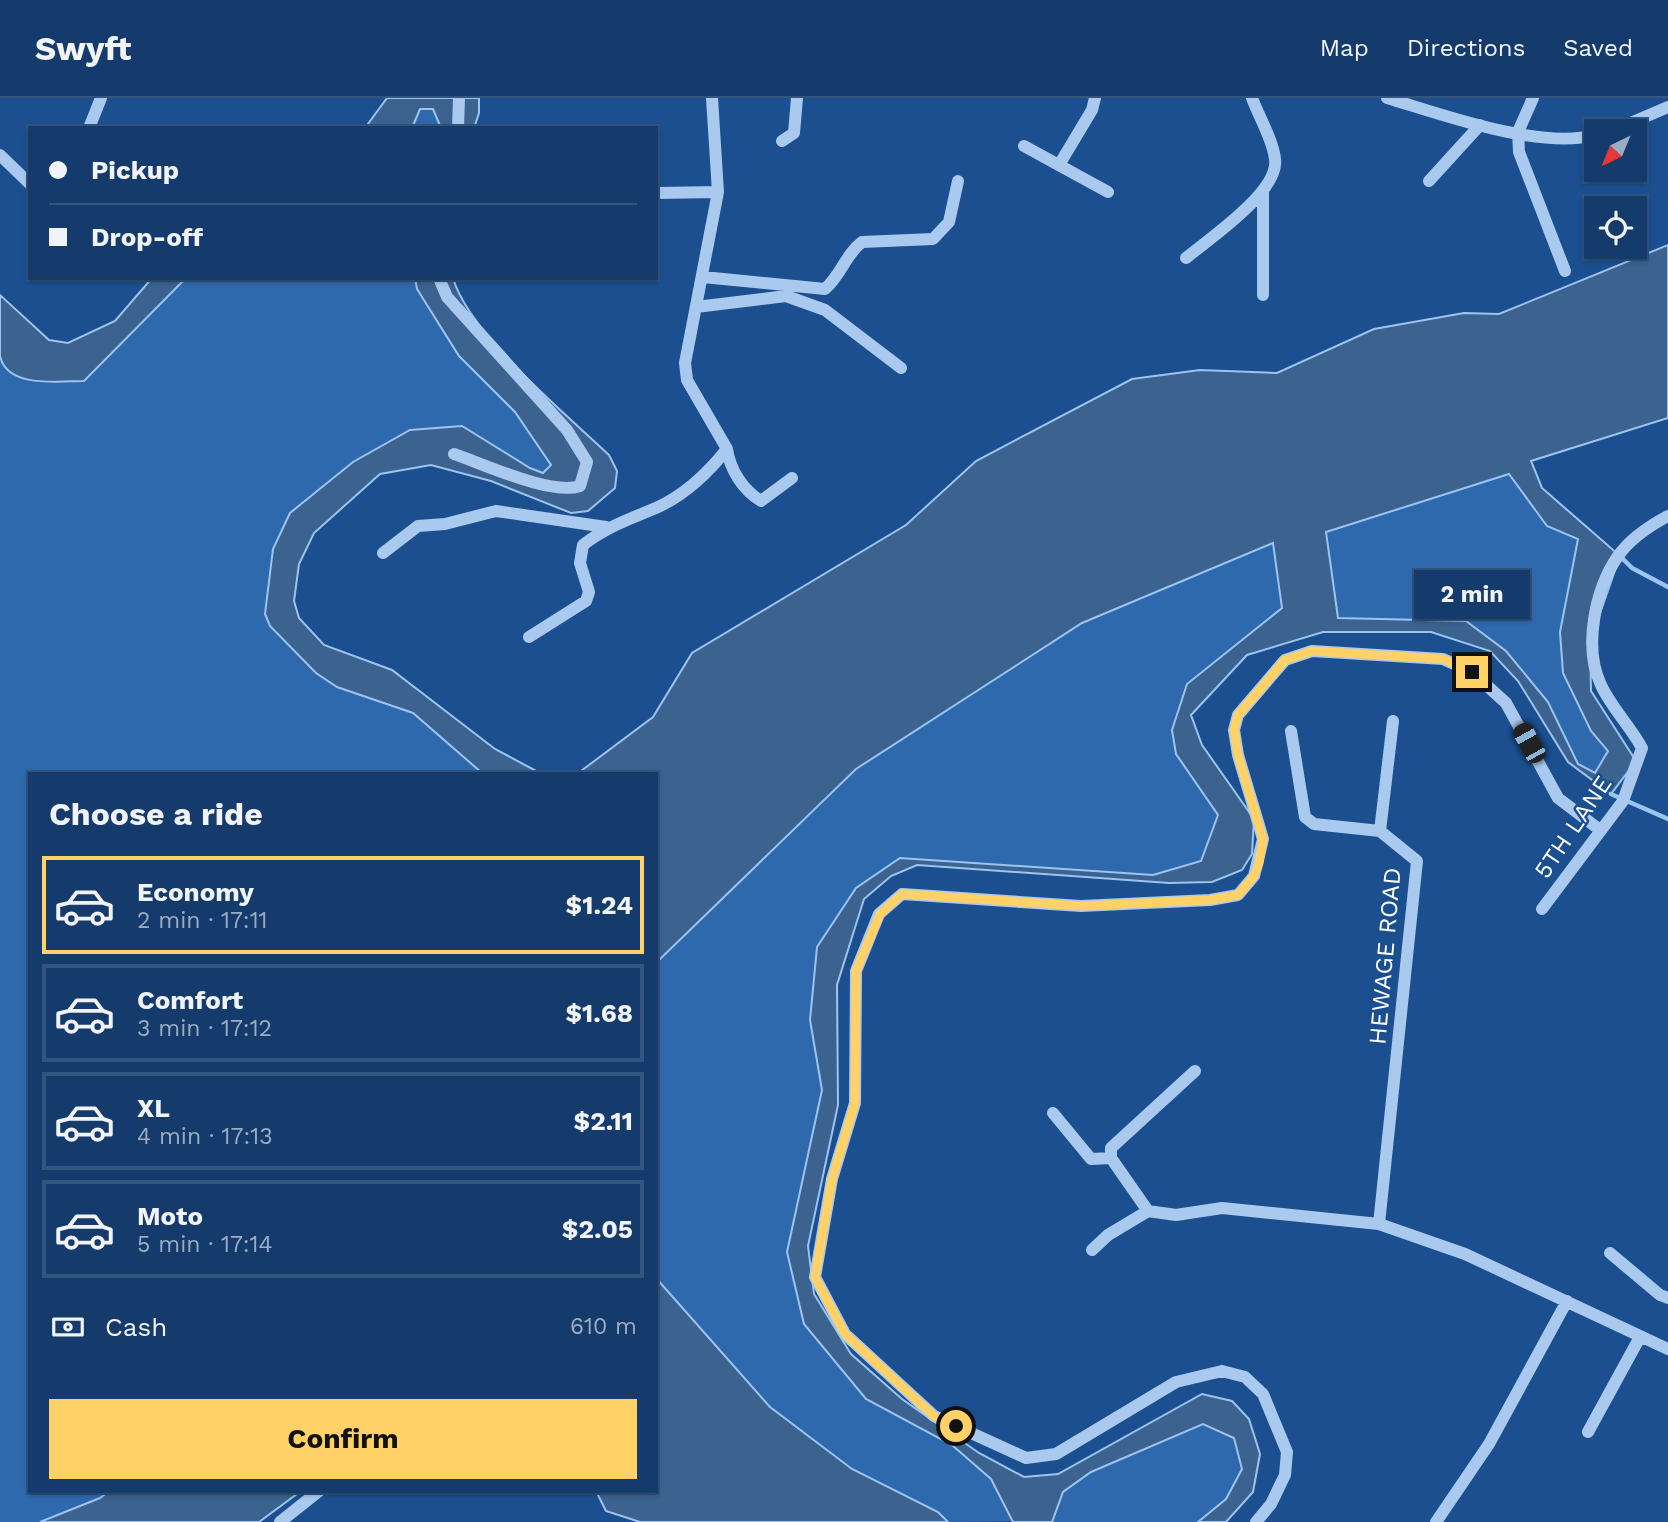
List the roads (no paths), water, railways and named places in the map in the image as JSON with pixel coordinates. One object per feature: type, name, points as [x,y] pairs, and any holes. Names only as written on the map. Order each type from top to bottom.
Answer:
[{"type":"street","points":[[90,126],[101,98]]},
{"type":"street","points":[[458,126],[459,98]]},
{"type":"street","points":[[712,98],[718,192],[685,362],[687,380],[727,449],[729,464],[749,494],[761,501],[792,478]]},
{"type":"street","points":[[782,141],[794,133],[797,98]]},
{"type":"street","points":[[1059,165],[1091,110],[1095,98]]},
{"type":"street","points":[[1186,258],[1256,199],[1273,175],[1276,160],[1252,98]]},
{"type":"street","points":[[1387,98],[1479,125],[1548,139],[1584,136]]},
{"type":"street","points":[[1438,113],[1441,98]]},
{"type":"street","points":[[1533,98],[1518,132],[1519,152],[1565,271]]},
{"type":"street","points":[[1640,119],[1668,107]]},
{"type":"street","points":[[1429,181],[1479,125]]},
{"type":"street","points":[[1024,146],[1108,192]]},
{"type":"street","points":[[0,155],[28,182]]},
{"type":"street","points":[[703,277],[825,289],[838,278],[854,248],[862,242],[933,239],[949,222],[958,181]]},
{"type":"street","points":[[1263,189],[1263,295]]},
{"type":"street","points":[[658,193],[718,192]]},
{"type":"street","points":[[440,280],[447,297],[567,430],[587,463],[580,486],[572,489],[531,481],[454,454]]},
{"type":"street","points":[[696,307],[786,296],[825,310],[901,368]]},
{"type":"street","points":[[529,636],[586,601],[589,592],[580,563],[583,545],[606,527],[659,507],[687,491],[727,449]]},
{"type":"street","points":[[383,553],[418,526],[445,524],[496,511],[606,527]]},
{"type":"street","name":"5TH LANE","points":[[1542,909],[1622,801],[1642,748],[1600,684],[1590,647],[1595,615],[1619,555],[1646,528],[1668,516]]},
{"type":"street","points":[[1256,1522],[1271,1504],[1285,1475],[1287,1452],[1262,1394],[1245,1377],[1222,1371],[1176,1382],[1056,1454],[1026,1458],[934,1416],[845,1334],[815,1277],[832,1179],[855,1103],[856,971],[872,927],[886,908],[902,894],[1081,906],[1210,900],[1238,895],[1254,876],[1263,839],[1238,755],[1234,730],[1238,715],[1285,660],[1312,651],[1443,659],[1472,672],[1506,703],[1558,798],[1600,830]]},
{"type":"street","points":[[1380,831],[1393,721]]},
{"type":"street","name":"HEWAGE ROAD","points":[[1291,731],[1305,817],[1314,824],[1380,831],[1417,861],[1379,1224]]},
{"type":"street","points":[[1148,1211],[1111,1158],[1111,1148],[1195,1071]]},
{"type":"street","points":[[1053,1113],[1091,1158],[1111,1158]]},
{"type":"street","points":[[1092,1250],[1108,1235],[1148,1211],[1176,1214],[1223,1208],[1379,1224],[1465,1254],[1668,1349]]},
{"type":"street","points":[[1610,1253],[1660,1295],[1668,1298]]},
{"type":"street","points":[[1436,1522],[1489,1444],[1567,1301]]},
{"type":"street","points":[[1588,1432],[1640,1337]]},
{"type":"street","points":[[280,1522],[316,1493]]},
{"type":"waterway","points":[[1620,556],[1632,568],[1668,587]]},
{"type":"waterway","points":[[1611,794],[1668,819]]}]
